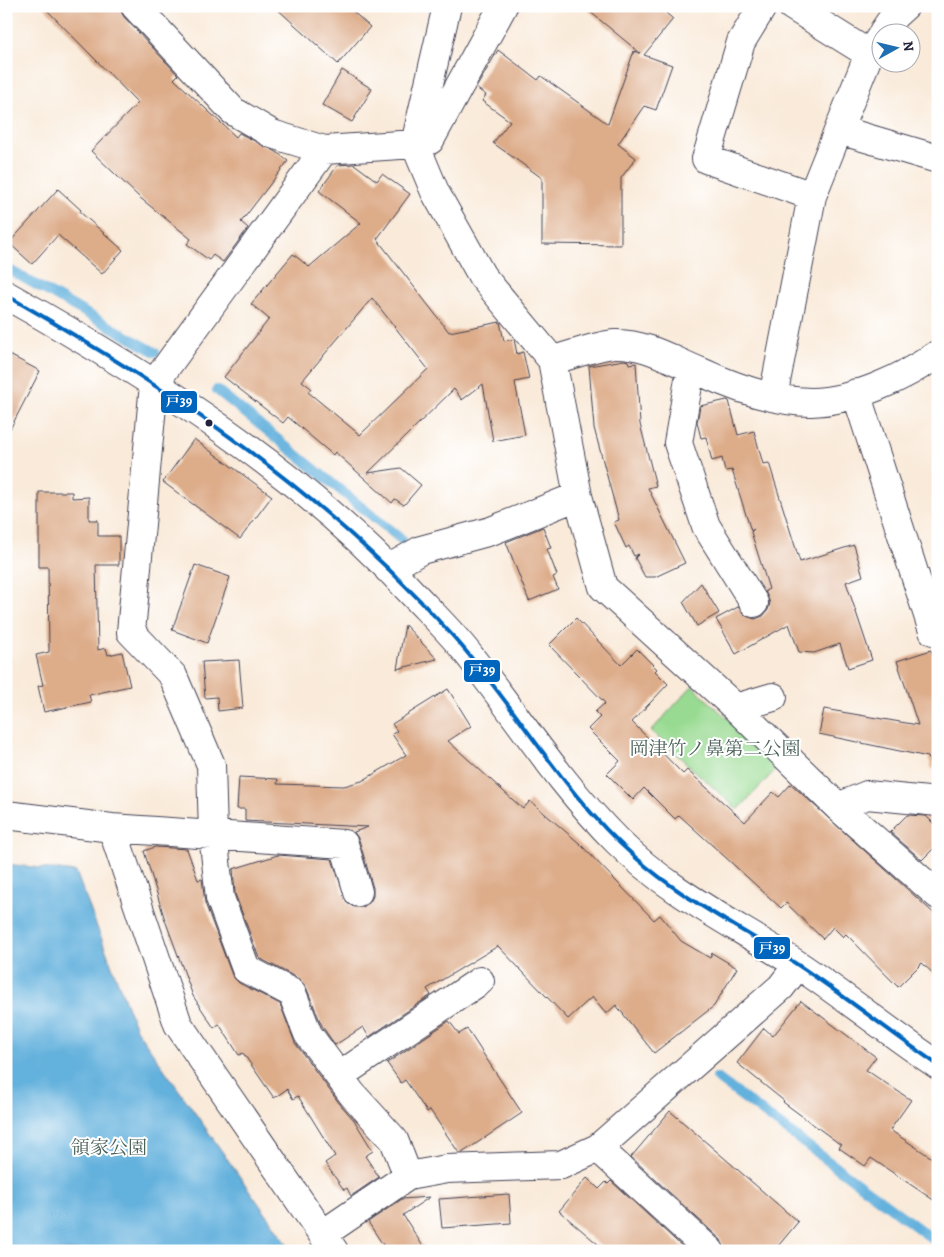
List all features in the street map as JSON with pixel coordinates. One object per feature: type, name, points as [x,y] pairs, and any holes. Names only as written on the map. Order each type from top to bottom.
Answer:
[{"type":"street","points":[[135,6],[233,111],[272,134],[324,150],[415,144],[430,140],[503,6]]},
{"type":"street","points":[[447,6],[415,144],[435,192],[482,276],[552,360],[578,496],[602,587],[736,708],[838,807],[938,895]]},
{"type":"street","points":[[763,6],[741,42],[706,159],[812,196]]},
{"type":"street","points":[[792,6],[872,38]]},
{"type":"street","points":[[890,22],[905,6]]},
{"type":"street","points":[[773,397],[812,196],[872,54]]},
{"type":"street","points":[[839,130],[938,159]]},
{"type":"street","points":[[324,150],[154,384],[131,632],[173,676],[211,765],[213,834],[220,898],[246,969],[292,993],[308,1034],[352,1094],[394,1140],[408,1176]]},
{"type":"street","points":[[6,295],[87,340],[255,452],[340,522],[388,569],[470,656],[566,786],[618,842],[668,885],[798,965],[938,1065]]},
{"type":"street","points":[[552,360],[614,344],[649,349],[691,368],[746,389],[773,397],[811,402],[856,393],[881,384],[936,350]]},
{"type":"street","points":[[691,368],[678,444],[706,526],[754,602]]},
{"type":"street","points":[[856,393],[933,630]]},
{"type":"street","points":[[388,569],[421,550],[491,531],[578,496]]},
{"type":"street","points":[[736,708],[773,697]]},
{"type":"street","points":[[838,807],[867,795],[938,802]]},
{"type":"street","points":[[6,815],[112,828],[344,844],[358,892]]},
{"type":"street","points":[[112,828],[178,1024],[329,1242],[408,1176],[447,1169],[561,1165],[598,1148],[781,987],[798,965]]},
{"type":"street","points":[[339,1076],[480,981]]},
{"type":"street","points":[[598,1148],[710,1251]]},
{"type":"green space","name":"岡津竹ノ鼻第二公園","points":[[692,686],[779,766],[738,810],[651,731]]},
{"type":"water","name":"領家公園","points":[[6,864],[76,872],[136,1029],[292,1251],[11,1251],[6,1243]]},
{"type":"building","points":[[43,6],[118,6],[124,17],[178,75],[174,79],[236,137],[239,133],[275,151],[288,161],[241,222],[248,228],[223,262],[213,255],[209,260],[187,244],[191,239],[139,197],[91,151],[138,103]]},
{"type":"building","points":[[274,6],[347,6],[370,27],[338,64]]},
{"type":"building","points":[[583,6],[658,6],[673,19],[644,55],[672,65],[656,110],[644,106],[618,144],[636,158],[621,178],[621,245],[542,244],[542,178],[493,143],[510,121],[482,101],[486,95],[476,88],[498,50],[538,80],[541,76],[608,124],[634,51],[640,53]]},
{"type":"building","points":[[342,70],[372,89],[352,122],[322,105]]},
{"type":"building","points":[[354,164],[377,181],[382,174],[410,194],[377,239],[449,332],[500,322],[504,341],[514,339],[517,354],[523,352],[529,379],[515,382],[525,435],[493,441],[483,384],[462,400],[454,389],[368,473],[401,468],[421,485],[404,505],[395,499],[392,503],[335,452],[333,455],[288,417],[283,423],[224,377],[269,319],[251,304],[293,254],[309,267],[361,223],[319,191],[338,165]],"holes":[[[372,298],[428,369],[360,435],[308,392],[311,388],[302,381]]]},
{"type":"building","points":[[58,189],[81,210],[80,212],[123,250],[102,274],[58,235],[32,264],[9,243]]},
{"type":"building","points":[[6,353],[40,371],[6,437]]},
{"type":"building","points":[[624,360],[628,361],[629,364],[636,363],[640,424],[656,486],[648,488],[685,563],[655,577],[645,577],[635,558],[639,554],[634,556],[629,546],[626,548],[614,522],[619,520],[594,428],[589,366]]},
{"type":"building","points":[[729,401],[738,435],[754,431],[763,464],[769,463],[800,562],[854,545],[863,576],[846,582],[872,660],[848,668],[840,644],[814,653],[799,652],[789,624],[736,654],[716,619],[738,607],[746,616],[755,619],[763,616],[768,610],[770,603],[765,591],[769,589],[751,532],[754,529],[751,531],[732,470],[725,471],[722,458],[712,461],[706,437],[701,438],[697,422],[700,406]]},
{"type":"building","points":[[194,439],[272,496],[240,539],[163,482]]},
{"type":"building","points":[[39,492],[72,492],[72,498],[89,497],[89,520],[98,520],[98,536],[119,536],[119,565],[96,565],[98,650],[106,648],[108,655],[122,652],[130,686],[89,695],[91,702],[44,712],[38,686],[43,685],[36,655],[49,652],[48,567],[39,567]]},
{"type":"building","points":[[543,527],[551,548],[547,549],[557,575],[553,577],[558,589],[529,601],[506,542]]},
{"type":"building","points":[[195,565],[230,577],[207,643],[172,630]]},
{"type":"building","points":[[701,583],[719,613],[697,626],[683,602]]},
{"type":"building","points":[[576,618],[621,665],[637,649],[657,669],[655,671],[668,684],[632,722],[683,774],[687,770],[745,822],[773,792],[779,797],[791,784],[938,917],[938,978],[922,963],[898,987],[846,934],[843,937],[833,927],[823,939],[786,903],[781,908],[679,815],[675,819],[644,788],[633,800],[607,774],[620,761],[588,729],[600,717],[595,712],[605,703],[549,645]]},
{"type":"building","points":[[405,625],[437,659],[397,669]]},
{"type":"building","points":[[931,650],[938,671],[938,768],[932,769],[928,757],[819,734],[824,709],[918,725],[897,661]]},
{"type":"building","points":[[239,660],[243,708],[218,711],[217,697],[205,698],[202,662]]},
{"type":"building","points":[[448,689],[471,726],[448,741],[523,809],[530,801],[579,843],[654,920],[660,915],[681,941],[710,958],[712,953],[737,968],[714,1006],[654,1053],[616,1005],[606,1014],[592,997],[568,1019],[498,946],[427,989],[431,995],[369,1037],[363,1027],[335,1045],[322,1026],[306,987],[299,979],[259,958],[235,894],[233,869],[278,855],[332,859],[347,903],[354,907],[363,907],[370,902],[373,896],[373,888],[359,840],[354,832],[368,827],[245,821],[245,809],[237,809],[239,777],[278,779],[277,784],[344,786],[362,781],[406,755],[392,734],[397,731],[392,724]]},
{"type":"building","points":[[907,815],[926,816],[938,828],[938,844],[922,860],[890,832]]},
{"type":"building","points":[[155,847],[187,849],[198,880],[202,879],[205,903],[232,975],[239,983],[280,1004],[295,1043],[339,1103],[354,1120],[373,1151],[365,1156],[379,1177],[351,1196],[347,1188],[344,1190],[325,1163],[335,1156],[298,1096],[293,1099],[287,1089],[274,1098],[243,1053],[239,1055],[219,1024],[214,1028],[193,996],[165,920],[144,851]]},
{"type":"building","points":[[801,1001],[876,1057],[866,1070],[911,1100],[890,1130],[938,1162],[938,1203],[871,1158],[865,1166],[839,1148],[841,1145],[783,1102],[737,1063],[764,1028],[773,1036]]},
{"type":"building","points":[[449,1021],[459,1034],[467,1029],[522,1113],[462,1153],[459,1153],[430,1110],[427,1112],[405,1080],[401,1083],[387,1063]]},
{"type":"building","points":[[670,1111],[798,1222],[774,1251],[725,1251],[721,1240],[631,1157]]},
{"type":"building","points":[[587,1178],[599,1189],[606,1182],[608,1184],[611,1181],[687,1251],[606,1251],[559,1211]]},
{"type":"building","points":[[509,1194],[511,1223],[442,1228],[439,1199]]},
{"type":"building","points":[[430,1197],[403,1215],[426,1251],[387,1251],[368,1222],[402,1199]]},
{"type":"waterway","points":[[6,268],[155,352]]},
{"type":"waterway","points":[[217,390],[402,540]]},
{"type":"waterway","points":[[717,1078],[938,1243]]},
{"type":"transit line","name":"戸39","points":[[6,295],[68,331],[187,407],[298,489],[351,534],[402,582],[452,635],[498,691],[562,778],[609,832],[635,857],[694,901],[816,977],[938,1065]]}]
